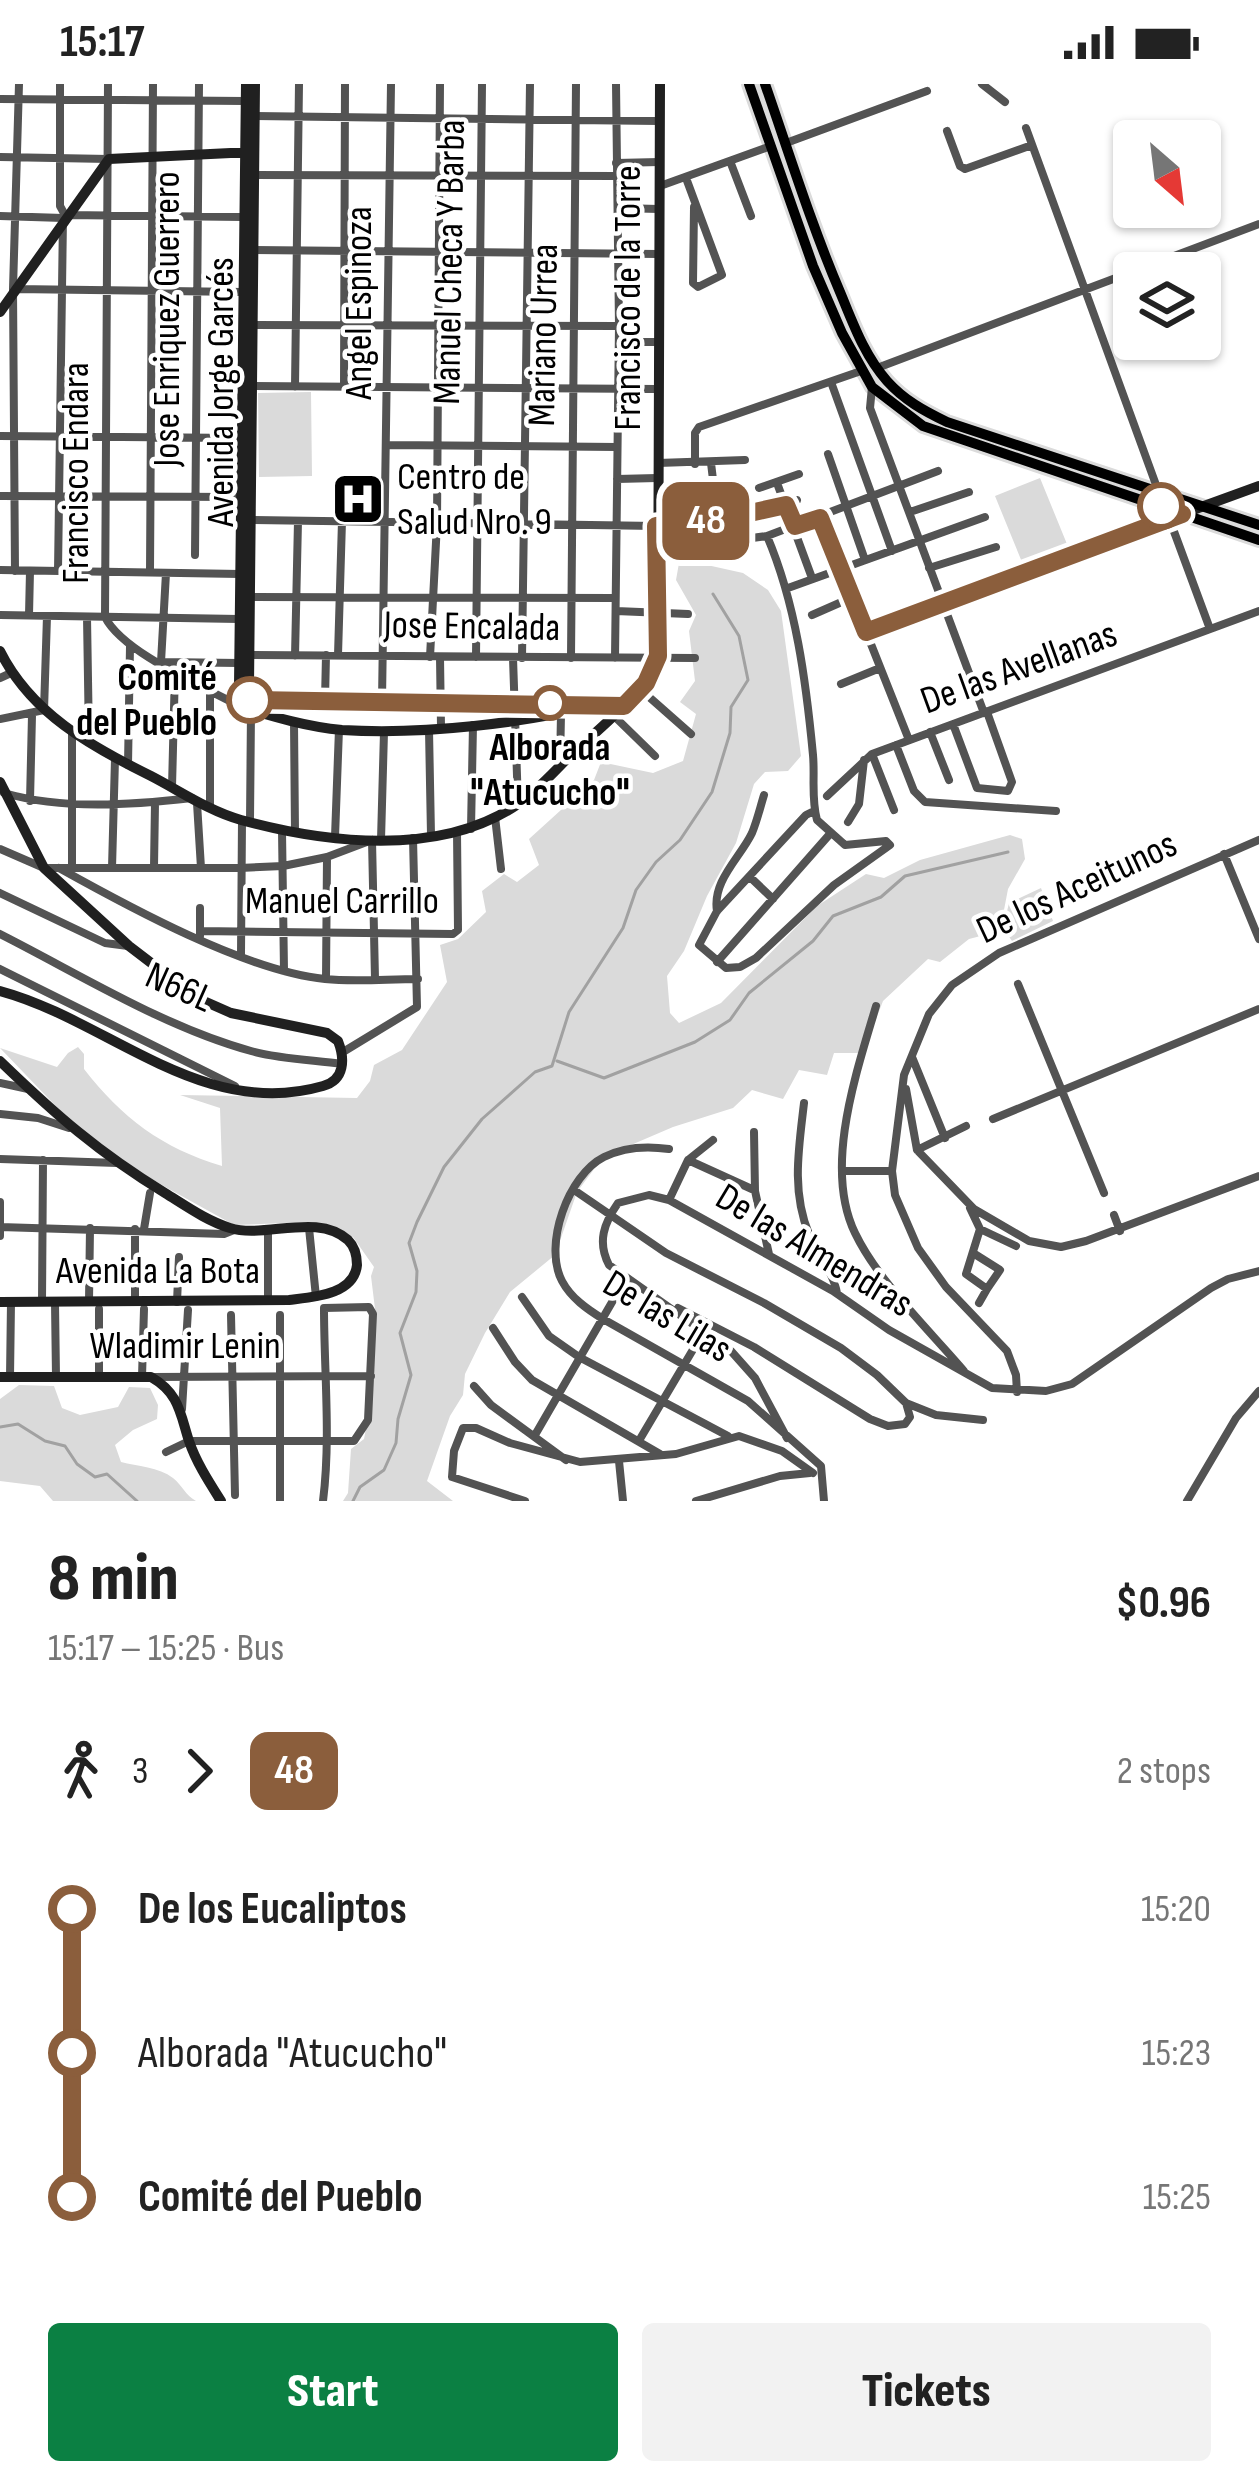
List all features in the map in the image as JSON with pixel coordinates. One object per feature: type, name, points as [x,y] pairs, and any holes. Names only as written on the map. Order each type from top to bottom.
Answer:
[{"type":"main road","points":[[749,84],[813,266],[872,387],[923,426],[1176,516],[1259,540]]},
{"type":"main road","points":[[765,84],[825,258],[864,348],[877,368],[922,411],[1259,525]]},
{"type":"street","points":[[15,571],[13,289],[19,84]]},
{"type":"street","points":[[58,571],[64,217],[60,206],[60,84]]},
{"type":"street","name":"Francisco Endara","points":[[108,84],[105,617],[112,631],[245,706],[294,722],[339,729],[435,728],[561,714],[604,704]]},
{"type":"street","points":[[150,572],[153,84]]},
{"type":"street","name":"Jose Enriquez Guerrero","points":[[196,555],[199,84]]},
{"type":"street","name":"Avenida Jorge Garcés","points":[[246,84],[254,175],[252,325],[246,386]]},
{"type":"street","name":"Avenida Jorge Garcés","points":[[244,659],[250,597],[245,520],[244,217],[255,84]]},
{"type":"street","points":[[295,387],[299,84]]},
{"type":"street","points":[[344,387],[345,84]]},
{"type":"street","name":"Angel Espinoza","points":[[385,656],[391,84]]},
{"type":"street","points":[[431,835],[440,702],[432,598],[437,523],[440,84]]},
{"type":"street","name":"Manuel Checa Y Barba","points":[[476,658],[482,84]]},
{"type":"street","points":[[518,805],[530,84]]},
{"type":"street","name":"Mariano Urrea","points":[[571,658],[576,84]]},
{"type":"street","points":[[615,658],[616,84]]},
{"type":"street","name":"Francisco de la Torre","points":[[658,656],[660,84]]},
{"type":"street","points":[[982,84],[1005,103]]},
{"type":"street","points":[[786,143],[927,91]]},
{"type":"street","points":[[0,99],[245,101]]},
{"type":"street","points":[[255,116],[659,121]]},
{"type":"street","points":[[1026,128],[1159,493]]},
{"type":"street","points":[[947,131],[965,169],[1032,145]]},
{"type":"street","points":[[659,187],[771,146]]},
{"type":"street","points":[[0,158],[250,152]]},
{"type":"street","points":[[0,312],[109,158]]},
{"type":"street","points":[[730,161],[751,216]]},
{"type":"street","points":[[616,163],[659,162]]},
{"type":"street","points":[[254,175],[619,176]]},
{"type":"street","points":[[686,178],[722,277],[700,287],[694,285],[694,207]]},
{"type":"street","points":[[618,208],[659,209]]},
{"type":"street","points":[[0,216],[244,217]]},
{"type":"street","points":[[877,368],[1259,224]]},
{"type":"street","points":[[252,250],[658,254]]},
{"type":"street","points":[[13,289],[243,292]]},
{"type":"street","points":[[252,325],[619,326]]},
{"type":"street","points":[[619,342],[658,342]]},
{"type":"street","points":[[695,464],[699,427],[861,370]]},
{"type":"street","points":[[831,382],[892,551]]},
{"type":"street","points":[[246,386],[657,389]]},
{"type":"street","points":[[872,387],[870,408],[1012,782],[1008,791],[981,791],[953,724]]},
{"type":"street","points":[[0,436],[245,438]]},
{"type":"street","name":"Avenida Jorge Garcés","points":[[245,438],[240,497],[245,520],[239,574],[239,619],[249,687],[245,706]]},
{"type":"street","points":[[388,445],[617,447]]},
{"type":"street","points":[[828,454],[865,560]]},
{"type":"street","points":[[657,463],[745,460]]},
{"type":"street","points":[[711,463],[718,520]]},
{"type":"street","points":[[728,561],[725,542],[767,536],[938,471]]},
{"type":"street","points":[[759,488],[799,474]]},
{"type":"street","points":[[617,479],[657,478]]},
{"type":"street","points":[[777,482],[812,578]]},
{"type":"street","points":[[866,632],[1259,486]]},
{"type":"street","points":[[910,512],[969,492]]},
{"type":"street","points":[[0,496],[240,497]]},
{"type":"street","points":[[245,520],[656,526],[718,520],[797,500]]},
{"type":"street","points":[[1176,516],[1210,629]]},
{"type":"street","points":[[788,588],[985,517]]},
{"type":"street","points":[[820,518],[909,740]]},
{"type":"street","points":[[295,656],[298,521]]},
{"type":"street","points":[[338,656],[342,521]]},
{"type":"street","points":[[767,536],[788,588],[813,757],[814,811],[830,835],[848,846],[890,844],[834,885],[756,958],[734,968],[717,962],[699,945],[717,911],[814,811]]},
{"type":"street","points":[[929,568],[995,547]]},
{"type":"street","points":[[0,570],[239,574]]},
{"type":"street","points":[[29,615],[30,572]]},
{"type":"street","points":[[160,662],[166,573]]},
{"type":"street","points":[[250,597],[615,598]]},
{"type":"street","points":[[812,615],[853,597]]},
{"type":"street","points":[[616,611],[688,614]]},
{"type":"street","name":"De las Avellanas","points":[[868,756],[1259,611]]},
{"type":"street","points":[[0,615],[239,619]]},
{"type":"street","points":[[30,801],[47,616]]},
{"type":"street","points":[[87,616],[89,741]]},
{"type":"street","points":[[128,765],[130,644]]},
{"type":"street","points":[[0,651],[5,675],[38,712],[195,800],[289,832],[377,840],[471,829],[518,805],[640,689],[658,656]]},
{"type":"street","name":"Jose Encalada","points":[[160,662],[295,656],[695,658]]},
{"type":"street","points":[[325,700],[326,656]]},
{"type":"street","points":[[382,701],[385,656]]},
{"type":"street","points":[[841,683],[880,668]]},
{"type":"street","points":[[172,787],[175,670]]},
{"type":"street","points":[[640,689],[691,734]]},
{"type":"street","points":[[210,690],[210,807]]},
{"type":"street","points":[[241,954],[245,706],[325,700],[604,704],[619,711],[655,756]]},
{"type":"street","points":[[0,718],[38,712]]},
{"type":"street","points":[[560,765],[561,714]]},
{"type":"street","points":[[284,971],[284,866],[294,722]]},
{"type":"street","points":[[471,829],[472,724]]},
{"type":"street","points":[[335,837],[339,729]]},
{"type":"street","points":[[375,979],[384,730]]},
{"type":"street","points":[[72,732],[72,867]]},
{"type":"street","points":[[931,732],[949,780]]},
{"type":"street","points":[[896,746],[914,791],[925,802],[1057,811]]},
{"type":"street","points":[[826,796],[868,756]]},
{"type":"street","points":[[868,756],[894,810]]},
{"type":"street","points":[[848,822],[860,803],[868,756]]},
{"type":"street","points":[[112,868],[115,759]]},
{"type":"street","points":[[2,787],[30,801],[195,800]]},
{"type":"street","points":[[2,787],[44,868],[129,946],[197,998],[232,1013],[327,1034],[338,1041],[343,1058]]},
{"type":"street","points":[[717,911],[720,887],[752,834],[764,796]]},
{"type":"street","points":[[195,800],[200,868]]},
{"type":"street","points":[[154,867],[155,803]]},
{"type":"street","points":[[495,817],[500,869]]},
{"type":"street","name":"Manuel Carrillo","points":[[58,868],[200,934],[449,935],[458,930],[457,832]]},
{"type":"street","points":[[717,962],[830,835]]},
{"type":"street","points":[[0,991],[198,1083],[277,1092],[323,1086],[337,1078],[343,1058],[371,1031],[414,1010],[418,1002],[413,837]]},
{"type":"street","points":[[0,850],[44,868],[240,868],[284,866],[377,840]]},
{"type":"street","name":"De los Aceitunos","points":[[892,1171],[904,1076],[939,999],[974,968],[1100,906],[1259,840]]},
{"type":"street","points":[[1224,854],[1259,939]]},
{"type":"street","points":[[326,979],[327,856]]},
{"type":"street","points":[[750,877],[773,898]]},
{"type":"street","points":[[0,893],[105,943],[129,946]]},
{"type":"street","points":[[200,908],[200,934],[284,971],[326,979],[418,979]]},
{"type":"street","name":"N66L","points":[[0,934],[162,1016],[219,1039],[253,1051],[343,1058]]},
{"type":"street","points":[[0,969],[240,1089]]},
{"type":"street","points":[[1018,984],[1104,1193]]},
{"type":"street","points":[[876,1006],[856,1070],[842,1171],[855,1233],[872,1261],[969,1377]]},
{"type":"street","points":[[993,1119],[1259,1010]]},
{"type":"street","points":[[912,1057],[945,1138]]},
{"type":"street","points":[[0,1061],[69,1129],[194,1211],[234,1230]]},
{"type":"street","points":[[904,1076],[917,1150],[970,1205],[1029,1241],[1061,1246],[1120,1231],[1259,1176]]},
{"type":"street","points":[[0,1083],[29,1089]]},
{"type":"street","points":[[804,1103],[797,1161],[799,1201],[837,1294]]},
{"type":"street","points":[[0,1114],[38,1118],[69,1129]]},
{"type":"street","points":[[917,1150],[965,1126]]},
{"type":"street","points":[[754,1132],[755,1191],[769,1256]]},
{"type":"street","points":[[669,1200],[688,1160],[713,1140]]},
{"type":"street","points":[[669,1149],[638,1148],[605,1156],[574,1190],[666,1253],[841,1348],[906,1402],[936,1415],[983,1420]]},
{"type":"street","points":[[0,1159],[117,1163]]},
{"type":"street","points":[[43,1160],[42,1228],[56,1377]]},
{"type":"street","points":[[688,1160],[755,1191]]},
{"type":"street","points":[[842,1171],[892,1171],[895,1195],[918,1248],[946,1287],[1007,1351],[1017,1392]]},
{"type":"street","name":"De las Lilas","points":[[574,1190],[556,1233],[555,1262],[571,1294],[603,1319],[756,1407],[818,1462],[819,1473]]},
{"type":"street","points":[[150,1192],[139,1229],[139,1305],[147,1377],[164,1385],[182,1409]]},
{"type":"street","name":"De las Almendras","points":[[609,1216],[628,1198],[649,1195],[669,1200],[837,1294],[969,1377],[992,1388],[1017,1392],[1072,1384],[1211,1288],[1259,1271]]},
{"type":"street","points":[[0,1202],[0,1230],[90,1228],[224,1234],[309,1228],[333,1232],[356,1253],[357,1270],[346,1285],[320,1302]]},
{"type":"street","points":[[970,1205],[980,1229],[968,1279],[988,1289]]},
{"type":"street","points":[[1114,1215],[1120,1231]]},
{"type":"street","points":[[609,1216],[602,1239],[609,1265],[731,1351],[755,1378],[787,1438]]},
{"type":"street","points":[[90,1228],[99,1377]]},
{"type":"street","points":[[309,1228],[324,1375],[323,1501]]},
{"type":"street","points":[[268,1229],[268,1301]]},
{"type":"street","points":[[980,1229],[1016,1246]]},
{"type":"street","points":[[974,1253],[999,1267],[980,1303]]},
{"type":"street","points":[[179,1257],[182,1409],[189,1441],[221,1501]]},
{"type":"street","points":[[535,1435],[626,1278]]},
{"type":"street","points":[[522,1297],[549,1336],[579,1357],[730,1436],[760,1441],[819,1473]]},
{"type":"street","points":[[660,1300],[754,1347],[870,1419],[888,1426],[905,1424],[910,1417],[906,1402]]},
{"type":"street","points":[[5,1377],[6,1302]]},
{"type":"street","name":"Avenida La Bota","points":[[6,1302],[183,1306],[320,1302]]},
{"type":"street","points":[[166,1453],[189,1441],[348,1444],[358,1438],[368,1420],[373,1314],[369,1306],[320,1302]]},
{"type":"street","points":[[231,1315],[236,1495]]},
{"type":"street","points":[[280,1315],[280,1501]]},
{"type":"street","points":[[494,1328],[514,1363],[557,1396],[661,1455]]},
{"type":"street","points":[[640,1439],[704,1331]]},
{"type":"street","name":"Wladimir Lenin","points":[[5,1377],[371,1376]]},
{"type":"street","points":[[474,1386],[490,1405],[566,1460]]},
{"type":"street","points":[[1187,1501],[1236,1418],[1259,1391]]},
{"type":"street","points":[[525,1501],[492,1497],[456,1482],[450,1471],[461,1430],[466,1427],[566,1460],[619,1461],[661,1455],[730,1436]]},
{"type":"street","points":[[619,1461],[623,1501]]},
{"type":"street","points":[[696,1501],[789,1474],[819,1473]]},
{"type":"street","points":[[819,1473],[824,1501]]},
{"type":"shaded area","points":[[311,392],[312,476],[259,477],[258,393]]},
{"type":"shaded area","points":[[1040,478],[1069,549],[1024,567],[995,496]]},
{"type":"shaded area","points":[[679,563],[743,573],[768,590],[781,611],[801,756],[788,771],[765,772],[754,784],[736,843],[667,976],[670,1013],[679,1023],[721,1003],[817,906],[866,874],[884,878],[920,860],[1010,835],[1022,839],[1025,859],[1008,889],[1000,931],[969,939],[940,962],[928,959],[883,1001],[863,1053],[834,1053],[827,1075],[799,1070],[783,1099],[752,1090],[733,1108],[603,1157],[577,1192],[555,1255],[510,1292],[465,1374],[463,1395],[450,1416],[427,1481],[453,1501],[343,1501],[348,1493],[351,1449],[364,1439],[368,1418],[375,1309],[374,1267],[353,1237],[311,1222],[234,1225],[114,1157],[73,1124],[0,1048],[57,1067],[78,1047],[84,1054],[84,1069],[129,1116],[180,1150],[222,1166],[220,1108],[180,1095],[357,1098],[370,1081],[374,1065],[402,1050],[447,982],[440,945],[458,939],[486,912],[482,891],[504,874],[517,882],[539,865],[529,839],[594,780],[601,762],[653,773],[683,761],[696,714],[680,702],[695,681],[689,631],[696,615],[676,580]]},
{"type":"shaded area","points":[[1041,888],[1053,921],[1012,941],[1003,928],[1009,903]]},
{"type":"shaded area","points":[[19,1385],[54,1386],[62,1408],[80,1415],[118,1407],[129,1387],[150,1388],[158,1405],[157,1419],[115,1445],[121,1462],[167,1474],[196,1501],[53,1501],[40,1486],[0,1481],[0,1399]]},
{"type":"waterway","points":[[353,1501],[360,1487],[384,1470],[396,1443],[411,1375],[400,1333],[416,1292],[417,1271],[409,1243],[444,1167],[482,1119],[535,1072],[552,1066],[569,1012],[623,928],[636,890],[680,840],[712,792],[730,733],[731,707],[748,680],[739,636],[713,594]]},
{"type":"waterway","points":[[557,1061],[604,1078],[695,1042],[730,1020],[749,993],[813,941],[833,916],[881,897],[905,876],[1008,852]]},
{"type":"waterway","points":[[0,1427],[18,1424],[45,1441],[65,1446],[77,1464],[95,1477],[107,1474],[137,1501]]},
{"type":"bus line","name":"48","points":[[250,700],[624,706],[646,683],[658,656],[656,526],[750,515],[786,505],[795,526],[820,518],[866,632],[1182,514],[1161,506]]},
{"type":"place","name":"Centro de Salud Nro. 9","points":[[358,499]]},
{"type":"place","name":"Comité del Pueblo","points":[[250,700]]},
{"type":"place","name":"Alborada \"Atucucho\"","points":[[550,703]]}]
